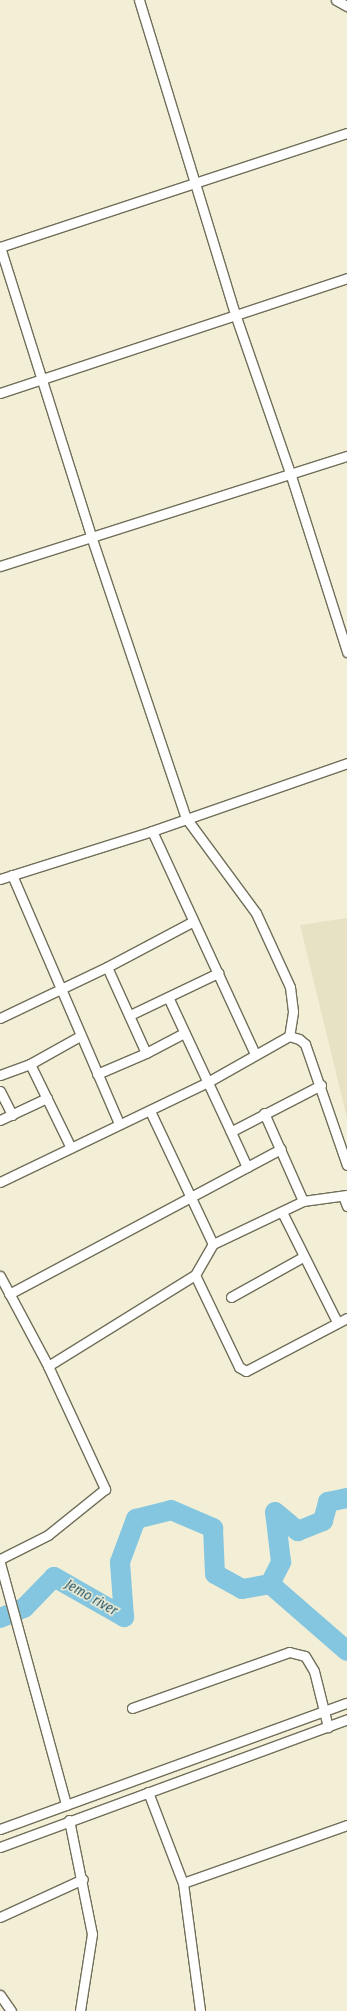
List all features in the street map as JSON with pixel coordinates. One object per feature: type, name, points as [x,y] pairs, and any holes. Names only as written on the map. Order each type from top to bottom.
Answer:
[{"type":"street","points":[[139,0],[235,314],[291,476],[347,652]]},
{"type":"street","points":[[336,0],[347,6]]},
{"type":"street","points":[[289,1036],[293,1012],[290,987],[256,913],[186,818],[91,536],[0,247],[194,181],[347,133]]},
{"type":"street","points":[[0,393],[347,278]]},
{"type":"street","points":[[0,566],[91,536],[291,476],[347,456]]},
{"type":"street","points":[[0,879],[152,830],[347,763]]},
{"type":"street","points":[[152,830],[192,922],[256,1054]]},
{"type":"street","points":[[12,875],[60,990],[119,1124]]},
{"type":"street","points":[[0,1018],[107,967],[192,922]]},
{"type":"street","points":[[107,967],[146,1053]]},
{"type":"street","points":[[130,1015],[218,973]]},
{"type":"street","points":[[168,997],[206,1083],[247,1167]]},
{"type":"street","points":[[97,1074],[146,1053],[184,1033]]},
{"type":"street","points":[[0,1075],[30,1064],[80,1036]]},
{"type":"street","points":[[0,1182],[206,1083],[289,1036],[299,1039],[305,1044],[321,1085],[347,1164]]},
{"type":"street","points":[[30,1064],[71,1148]]},
{"type":"street","points":[[230,1130],[234,1130],[264,1113],[321,1085]]},
{"type":"street","points":[[0,1091],[12,1115]]},
{"type":"street","points":[[0,1120],[47,1098]]},
{"type":"street","points":[[150,1111],[213,1244]]},
{"type":"street","points":[[264,1113],[303,1201]]},
{"type":"street","points":[[9,1294],[281,1149]]},
{"type":"street","points":[[48,1366],[195,1275],[213,1244],[303,1201],[345,1195],[347,1206]]},
{"type":"street","points":[[282,1212],[303,1257],[337,1322]]},
{"type":"street","points":[[231,1297],[303,1257]]},
{"type":"street","points":[[195,1275],[239,1367],[246,1371],[347,1318]]},
{"type":"street","points":[[0,1276],[48,1366],[105,1488],[48,1535],[0,1559]]},
{"type":"street","points":[[0,1563],[11,1597],[21,1642],[66,1805]]},
{"type":"street","points":[[132,1708],[289,1652],[304,1656],[314,1671],[328,1726]]},
{"type":"street","points":[[0,1829],[347,1703]]},
{"type":"street","points":[[0,1847],[69,1820],[328,1726],[346,1722]]},
{"type":"street","points":[[148,1792],[183,1883],[200,2011]]},
{"type":"street","points":[[69,1820],[83,1879],[92,1934],[79,2011]]},
{"type":"street","points":[[183,1883],[347,1826]]},
{"type":"street","points":[[0,1917],[83,1879]]},
{"type":"street","points":[[0,1995],[11,2011]]},
{"type":"shaded area","points":[[347,918],[347,1118],[300,925]]},
{"type":"waterway","name":"Jemo river","points":[[0,1618],[24,1608],[54,1577],[124,1617],[120,1562],[136,1519],[171,1510],[213,1528],[215,1574],[242,1589],[270,1584],[281,1562],[275,1512],[298,1531],[323,1521],[328,1502],[347,1498]]},
{"type":"waterway","points":[[270,1584],[347,1651]]}]
